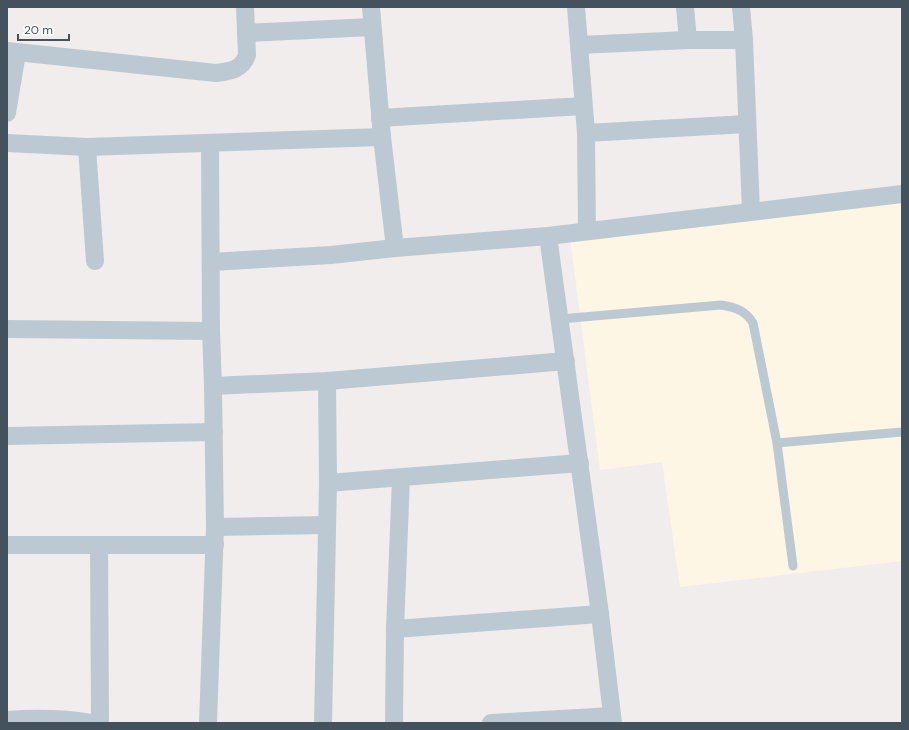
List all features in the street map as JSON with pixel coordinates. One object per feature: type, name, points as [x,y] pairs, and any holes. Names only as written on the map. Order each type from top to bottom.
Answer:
[{"type":"street","points":[[7,113],[12,52],[216,72],[232,71],[241,66],[247,56],[245,7]]},
{"type":"street","points":[[371,7],[380,118],[395,248]]},
{"type":"street","points":[[576,7],[586,133],[587,231]]},
{"type":"street","points":[[685,7],[688,40]]},
{"type":"street","points":[[741,7],[744,40],[751,211]]},
{"type":"street","points":[[246,33],[372,27]]},
{"type":"street","points":[[579,45],[688,40],[744,40]]},
{"type":"street","points":[[380,118],[583,106]]},
{"type":"street","points":[[586,133],[747,124]]},
{"type":"street","points":[[7,142],[87,146],[382,137]]},
{"type":"street","points":[[208,723],[215,545],[211,331],[210,143]]},
{"type":"street","points":[[87,146],[95,261]]},
{"type":"street","points":[[211,262],[332,255],[395,248],[548,236],[902,194]]},
{"type":"street","points":[[491,723],[612,720],[600,614],[548,236]]},
{"type":"street","points":[[7,329],[211,331]]},
{"type":"street","points":[[213,386],[328,381],[566,361]]},
{"type":"street","points":[[323,723],[328,525],[328,381]]},
{"type":"street","points":[[7,436],[214,432]]},
{"type":"street","points":[[328,483],[580,463]]},
{"type":"street","points":[[394,723],[395,629],[400,478]]},
{"type":"street","points":[[215,527],[328,525]]},
{"type":"street","points":[[7,545],[215,545]]},
{"type":"street","points":[[99,545],[100,723]]},
{"type":"street","points":[[395,629],[600,614]]},
{"type":"street","points":[[7,720],[76,720],[92,723]]},
{"type":"lane","points":[[560,319],[721,305],[731,306],[750,317],[753,323],[777,443],[792,566]]},
{"type":"lane","points":[[777,443],[902,432]]},
{"type":"shaded area","points":[[902,198],[902,561],[680,587],[662,462],[600,470],[570,237]]}]
